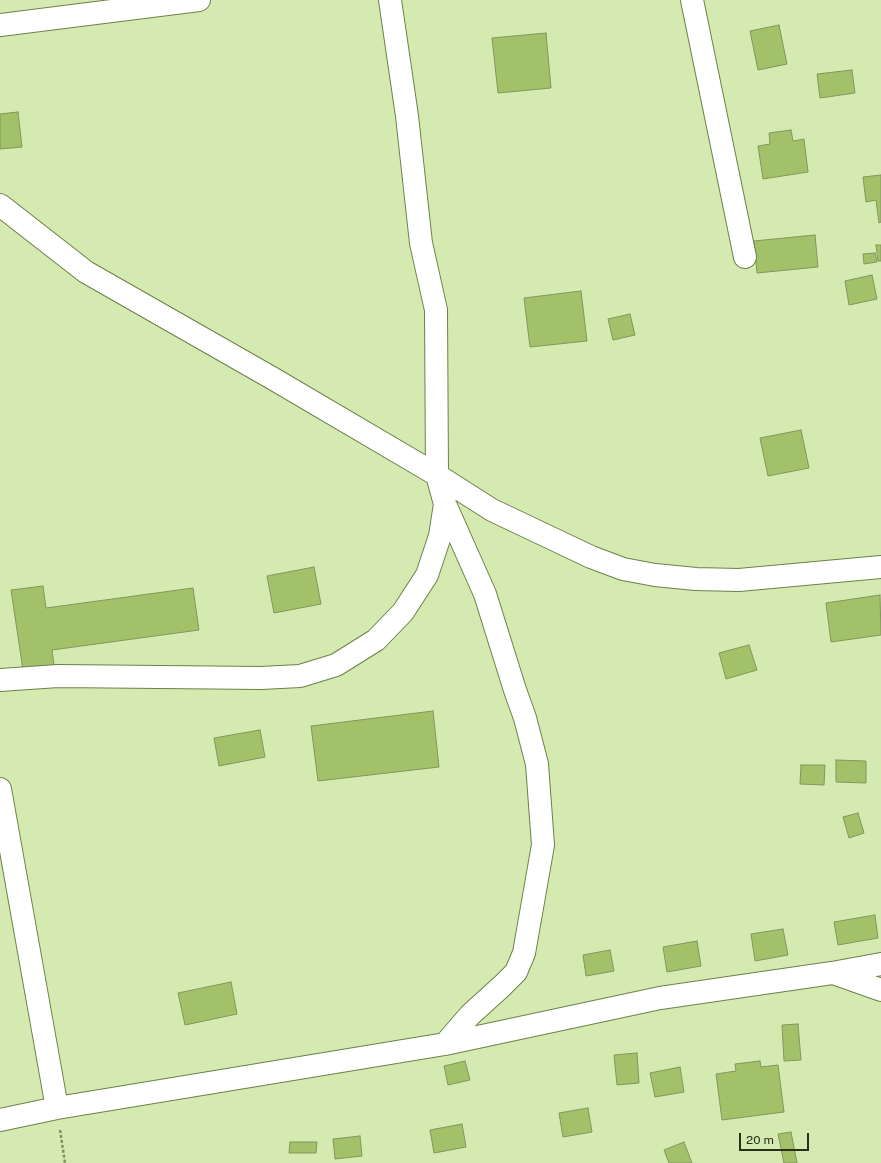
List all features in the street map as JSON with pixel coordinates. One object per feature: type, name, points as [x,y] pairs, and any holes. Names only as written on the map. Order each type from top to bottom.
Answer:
[{"type":"street","points":[[0,25],[199,0]]},
{"type":"street","points":[[390,0],[407,116],[421,243],[436,310],[437,475],[445,504],[485,594],[525,718],[537,764],[543,845],[524,953],[516,972],[470,1015],[445,1044]]},
{"type":"street","points":[[692,0],[745,257]]},
{"type":"street","points":[[0,205],[86,272],[272,378],[437,475],[492,510],[591,557],[623,569],[649,574],[696,579],[739,580],[881,567]]},
{"type":"street","points":[[0,680],[58,676],[261,678],[300,676],[336,665],[376,640],[403,612],[427,575],[440,536],[445,504]]},
{"type":"street","points":[[0,789],[57,1108]]},
{"type":"street","points":[[0,1120],[57,1108],[445,1044],[660,998],[832,973],[881,964]]},
{"type":"street","points":[[832,973],[881,990]]},
{"type":"path","points":[[57,1108],[65,1163]]},
{"type":"building","points":[[779,25],[787,64],[758,70],[750,31]]},
{"type":"building","points":[[546,33],[551,88],[498,93],[492,38]]},
{"type":"building","points":[[852,70],[855,93],[820,98],[817,74]]},
{"type":"building","points":[[18,112],[22,147],[0,149],[0,114]]},
{"type":"building","points":[[791,130],[793,141],[804,139],[808,172],[763,179],[758,146],[770,144],[769,133]]},
{"type":"building","points":[[881,175],[881,222],[879,223],[876,200],[866,202],[863,177]]},
{"type":"building","points":[[815,235],[818,267],[757,273],[754,241]]},
{"type":"building","points":[[876,245],[881,245],[881,261],[878,261]]},
{"type":"building","points":[[875,253],[877,262],[864,264],[863,254]]},
{"type":"building","points":[[872,275],[877,299],[849,305],[845,281]]},
{"type":"building","points":[[581,291],[587,341],[530,347],[524,298]]},
{"type":"building","points":[[630,314],[635,335],[613,340],[608,319]]},
{"type":"building","points":[[801,430],[809,468],[768,476],[760,438]]},
{"type":"building","points":[[314,567],[321,604],[274,613],[267,576]]},
{"type":"building","points":[[43,586],[46,608],[193,588],[199,630],[52,650],[54,665],[23,670],[11,590]]},
{"type":"building","points":[[880,595],[881,635],[831,642],[826,603]]},
{"type":"building","points":[[749,645],[757,670],[726,679],[719,653]]},
{"type":"building","points":[[433,711],[439,767],[318,781],[311,726]]},
{"type":"building","points":[[260,730],[265,757],[219,766],[214,738]]},
{"type":"building","points":[[836,760],[866,761],[866,783],[836,782]]},
{"type":"building","points":[[801,765],[825,765],[824,785],[800,784]]},
{"type":"building","points":[[858,813],[864,833],[849,838],[843,817]]},
{"type":"building","points":[[875,915],[878,938],[838,945],[834,922]]},
{"type":"building","points":[[783,929],[788,955],[755,961],[751,934]]},
{"type":"building","points":[[697,941],[701,966],[667,972],[663,947]]},
{"type":"building","points":[[610,950],[614,971],[586,976],[583,955]]},
{"type":"building","points":[[231,982],[237,1014],[185,1025],[178,993]]},
{"type":"building","points":[[798,1024],[801,1060],[784,1061],[782,1025]]},
{"type":"building","points":[[637,1053],[639,1083],[617,1085],[614,1055]]},
{"type":"building","points":[[465,1061],[470,1080],[448,1085],[444,1066]]},
{"type":"building","points":[[760,1061],[761,1067],[778,1065],[784,1112],[722,1120],[716,1074],[736,1071],[735,1064]]},
{"type":"building","points":[[680,1067],[684,1092],[655,1097],[650,1073]]},
{"type":"building","points":[[588,1108],[592,1132],[563,1137],[559,1113]]},
{"type":"building","points":[[462,1124],[466,1147],[434,1153],[430,1130]]},
{"type":"building","points":[[791,1132],[797,1163],[784,1163],[778,1134]]},
{"type":"building","points":[[360,1136],[362,1156],[335,1159],[333,1139]]},
{"type":"building","points":[[290,1142],[317,1142],[316,1153],[289,1153]]},
{"type":"building","points":[[684,1142],[692,1163],[669,1163],[664,1150]]}]
